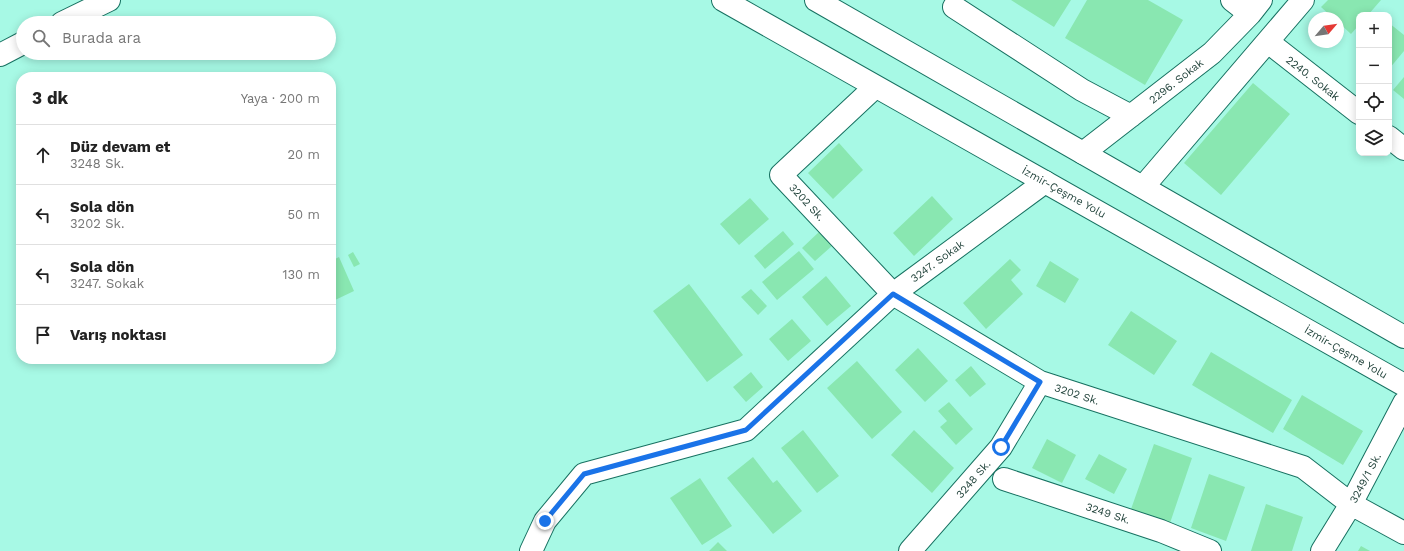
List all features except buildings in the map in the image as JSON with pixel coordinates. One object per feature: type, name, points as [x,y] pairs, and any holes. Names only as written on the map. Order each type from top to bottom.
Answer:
[{"type":"main road","points":[[77,16],[110,0]]},
{"type":"main road","name":"İzmir-Çeşme Yolu","points":[[723,0],[1404,385]]},
{"type":"main road","points":[[816,0],[1404,337]]},
{"type":"main road","points":[[1232,0],[1255,7]]},
{"type":"main road","points":[[1143,187],[1303,0]]},
{"type":"main road","points":[[954,7],[1082,90],[1131,116]]},
{"type":"main road","name":"2296. Sokak","points":[[1083,153],[1212,53],[1255,7]]},
{"type":"main road","name":"2240. Sokak","points":[[1268,42],[1356,112]]},
{"type":"main road","points":[[0,55],[16,47]]},
{"type":"main road","name":"3202 Sk.","points":[[875,87],[781,175],[893,294],[1040,382],[1303,467],[1351,504],[1404,533]]},
{"type":"main road","points":[[1392,139],[1404,149]]},
{"type":"main road","name":"3247. Sokak","points":[[531,551],[545,521],[584,474],[746,430],[893,294],[1045,182]]},
{"type":"main road","name":"3248 Sk.","points":[[910,551],[1001,447],[1040,382]]},
{"type":"main road","name":"3249/1 Sk.","points":[[1322,551],[1351,504],[1404,403]]},
{"type":"main road","name":"3249 Sk.","points":[[1004,480],[1161,531],[1210,551]]},
{"type":"route","points":[[545,521],[584,474],[746,430],[893,294],[1040,382],[1001,447]]}]
